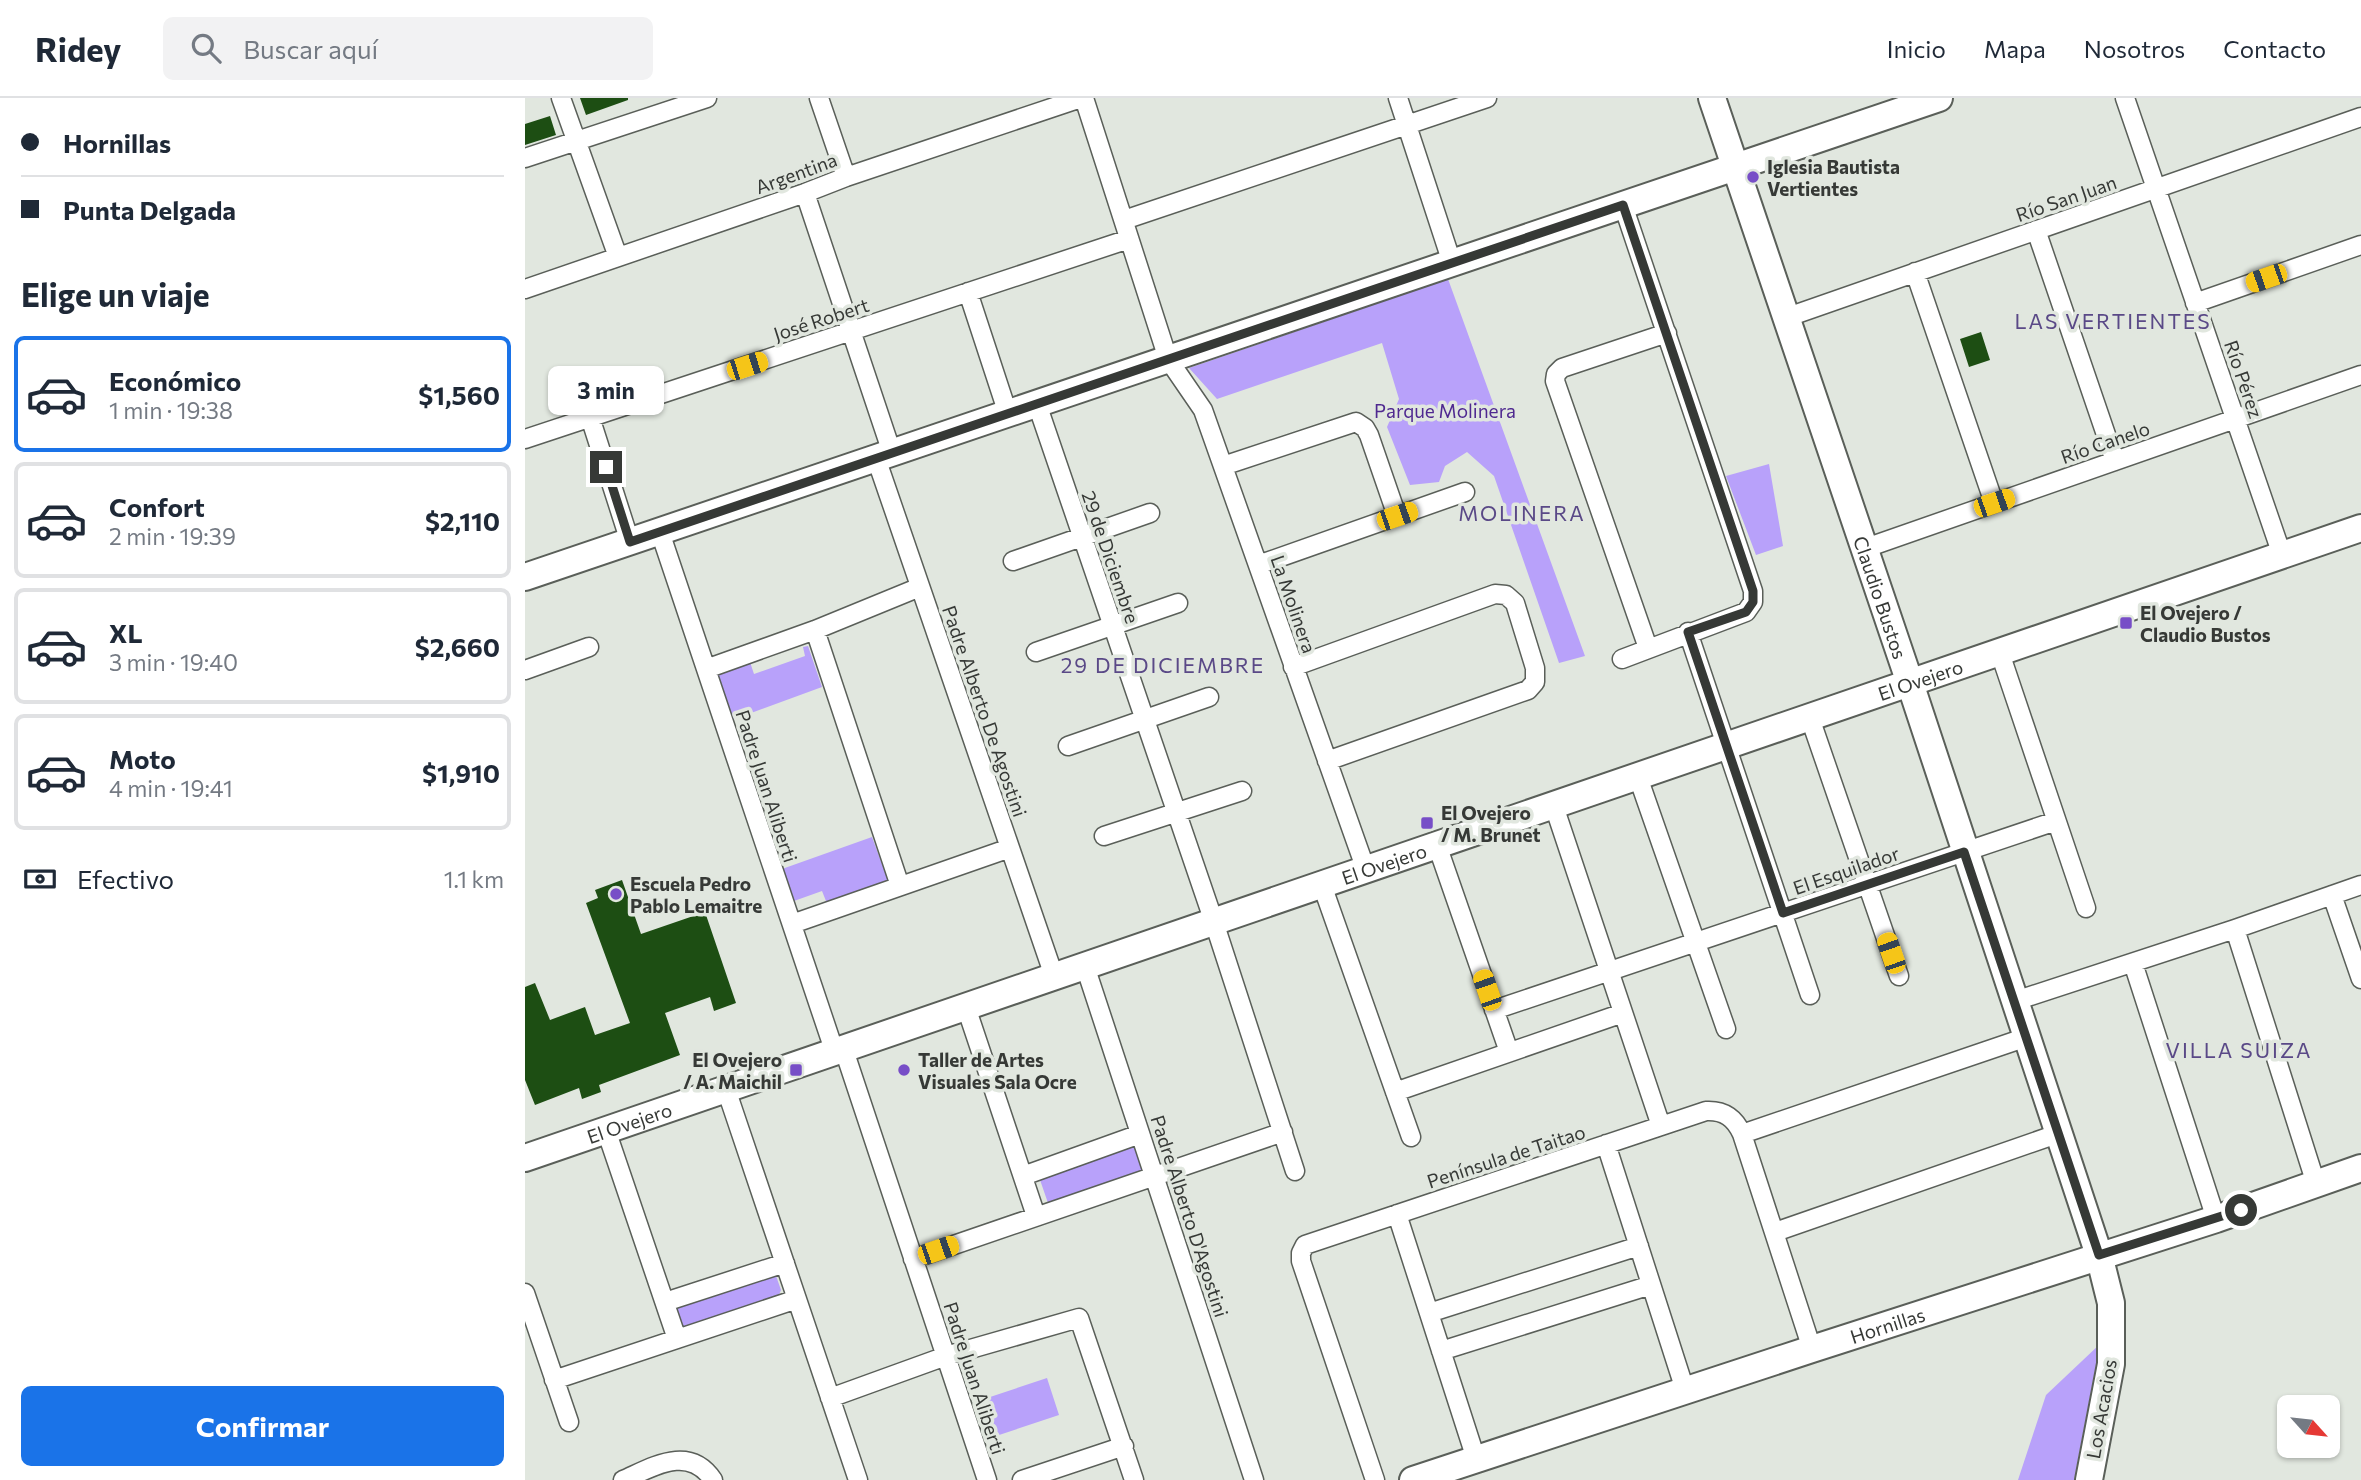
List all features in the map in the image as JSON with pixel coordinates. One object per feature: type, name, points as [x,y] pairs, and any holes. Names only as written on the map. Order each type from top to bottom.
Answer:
[{"type":"street","points":[[561,98],[618,257]]},
{"type":"street","points":[[820,98],[846,177]]},
{"type":"street","name":"Argentina","points":[[525,289],[1083,98]]},
{"type":"street","name":"La Molinera","points":[[1083,98],[1168,359],[1203,410],[1366,870]]},
{"type":"street","points":[[1398,98],[1452,263]]},
{"type":"street","points":[[1124,220],[1487,98]]},
{"type":"street","name":"Claudio Bustos","points":[[1712,98],[1910,683],[2099,1255]]},
{"type":"street","points":[[525,577],[1735,167],[1888,106],[1939,98]]},
{"type":"street","name":"Río Pérez","points":[[2125,98],[2282,555]]},
{"type":"street","points":[[525,158],[702,99]]},
{"type":"street","name":"Río San Juan","points":[[1785,317],[2361,117]]},
{"type":"street","name":"Padre Alberto De Agostini","points":[[805,193],[851,331],[920,587],[1053,976]]},
{"type":"street","points":[[1622,659],[1746,612],[1753,602],[1753,591],[1623,205]]},
{"type":"street","points":[[2036,230],[2115,461]]},
{"type":"street","name":"José Robert","points":[[525,439],[1129,239]]},
{"type":"street","points":[[2195,303],[2361,245]]},
{"type":"street","points":[[1915,272],[1994,503]]},
{"type":"street","points":[[968,292],[1008,414]]},
{"type":"street","points":[[1648,648],[1555,381],[1556,374],[1562,368],[1667,333]]},
{"type":"street","name":"Río Canelo","points":[[1863,549],[2361,375]]},
{"type":"street","name":"29 de Diciembre","points":[[1037,404],[1214,922],[1295,1171]]},
{"type":"street","points":[[590,417],[630,542]]},
{"type":"street","points":[[1223,466],[1350,422],[1361,424],[1365,428],[1397,516]]},
{"type":"street","points":[[1258,565],[1465,492]]},
{"type":"street","points":[[1013,561],[1150,513]]},
{"type":"street","name":"El Ovejero","points":[[525,1158],[2361,528]]},
{"type":"street","name":"Padre Juan Aliberti","points":[[660,532],[792,925],[913,1259],[987,1480]]},
{"type":"street","points":[[706,669],[815,630],[920,587]]},
{"type":"street","points":[[1293,667],[1495,594],[1506,595],[1515,603],[1535,668],[1535,682],[1528,690],[1327,761]]},
{"type":"street","points":[[1036,652],[1178,603]]},
{"type":"street","points":[[815,630],[900,886]]},
{"type":"street","points":[[1688,632],[1810,995]]},
{"type":"street","points":[[527,663],[589,647]]},
{"type":"street","points":[[2000,653],[2086,908]]},
{"type":"street","points":[[1068,746],[1209,697]]},
{"type":"street","points":[[1810,718],[1899,976]]},
{"type":"street","points":[[1639,777],[1726,1029]]},
{"type":"street","points":[[1104,836],[1243,791]]},
{"type":"street","points":[[1553,806],[1661,1126]]},
{"type":"street","name":"El Esquilador","points":[[1494,1010],[2056,821]]},
{"type":"street","points":[[1437,845],[1509,1052]]},
{"type":"street","points":[[792,925],[1010,848]]},
{"type":"street","points":[[1322,885],[1411,1137]]},
{"type":"street","points":[[2015,1001],[2361,885]]},
{"type":"street","points":[[2332,895],[2361,979]]},
{"type":"street","points":[[2235,929],[2316,1184]]},
{"type":"street","points":[[2133,963],[2216,1219]]},
{"type":"street","name":"Padre Alberto D'Agostini","points":[[1085,966],[1254,1480]]},
{"type":"street","points":[[966,1007],[1037,1216]]},
{"type":"street","points":[[1395,1092],[1623,1013]]},
{"type":"street","points":[[1812,1349],[1742,1134],[2027,1037]]},
{"type":"street","points":[[726,1089],[858,1480]]},
{"type":"street","name":"Península de Taitao","points":[[1375,1480],[1301,1261],[1303,1248],[1310,1242],[1710,1111],[1725,1114],[1734,1121],[1742,1134]]},
{"type":"street","points":[[606,1130],[677,1339]]},
{"type":"street","points":[[913,1259],[1283,1132]]},
{"type":"street","points":[[1023,1176],[1140,1134]]},
{"type":"street","points":[[1775,1232],[2057,1134]]},
{"type":"street","points":[[1606,1144],[1685,1390]]},
{"type":"street","name":"Hornillas","points":[[1413,1480],[2216,1219],[2361,1168]]},
{"type":"street","points":[[1397,1214],[1476,1460]]},
{"type":"street","points":[[1429,1313],[1639,1247]]},
{"type":"street","name":"Los Acacios","points":[[2089,1480],[2111,1364],[2111,1303],[2099,1255]]},
{"type":"street","points":[[665,1302],[785,1263]]},
{"type":"street","points":[[1441,1351],[1651,1285]]},
{"type":"street","points":[[525,1293],[569,1422]]},
{"type":"street","points":[[554,1380],[797,1299]]},
{"type":"street","points":[[831,1398],[946,1356],[1079,1318],[1134,1480]]},
{"type":"street","points":[[1022,1480],[1124,1446]]},
{"type":"street","points":[[623,1480],[672,1460],[689,1462],[707,1471],[713,1480]]},
{"type":"green space","name":"Parque Molinera","points":[[1448,279],[1585,656],[1559,663],[1494,476],[1467,452],[1445,466],[1439,482],[1410,485],[1387,427],[1399,399],[1382,343],[1217,399],[1189,368]]},
{"type":"green space","points":[[1769,464],[1783,546],[1756,555],[1726,476]]},
{"type":"green space","points":[[808,646],[822,687],[729,721],[712,672],[749,659],[754,674],[805,656],[803,647]]},
{"type":"green space","points":[[872,837],[889,883],[828,906],[822,891],[794,901],[782,869]]},
{"type":"green space","points":[[1136,1145],[1145,1171],[1048,1203],[1039,1177]]},
{"type":"green space","points":[[775,1273],[781,1290],[778,1297],[681,1326],[676,1312],[679,1306]]},
{"type":"green space","points":[[2100,1344],[2074,1480],[2018,1480],[2046,1395]]},
{"type":"green space","points":[[1047,1378],[1059,1415],[990,1438],[978,1401]]},
{"type":"building","points":[[580,98],[628,98],[628,100],[586,115]]},
{"type":"building","points":[[550,116],[556,135],[525,145],[525,124]]},
{"type":"building","points":[[1981,332],[1990,360],[1969,367],[1960,339]]},
{"type":"building","points":[[622,880],[641,934],[705,912],[736,1003],[714,1011],[710,997],[665,1013],[680,1055],[599,1085],[601,1092],[582,1099],[579,1088],[535,1105],[525,1080],[525,987],[535,983],[550,1020],[585,1007],[595,1035],[630,1023],[586,903],[598,898],[595,890]]},
{"type":"place","name":"Iglesia Bautista Vertientes","points":[[1753,177]]},
{"type":"place","name":"El Ovejero / Claudio Bustos","points":[[2126,623]]},
{"type":"place","name":"El Ovejero / M. Brunet","points":[[1427,823]]},
{"type":"place","name":"Escuela Pedro Pablo Lemaitre","points":[[616,894]]},
{"type":"place","name":"El Ovejero / A. Maichil","points":[[796,1070]]},
{"type":"place","name":"Taller de Artes Visuales Sala Ocre","points":[[904,1070]]},
{"type":"district","name":"LAS VERTIENTES","points":[[2113,320]]},
{"type":"district","name":"MOLINERA","points":[[1522,512]]},
{"type":"district","name":"29 DE DICIEMBRE","points":[[1163,664]]},
{"type":"district","name":"VILLA SUIZA","points":[[2239,1049]]},
{"type":"route","points":[[606,467],[630,542],[1623,205],[1753,591],[1753,602],[1746,612],[1688,632],[1783,913],[1964,852],[2099,1255],[2241,1210]]}]
